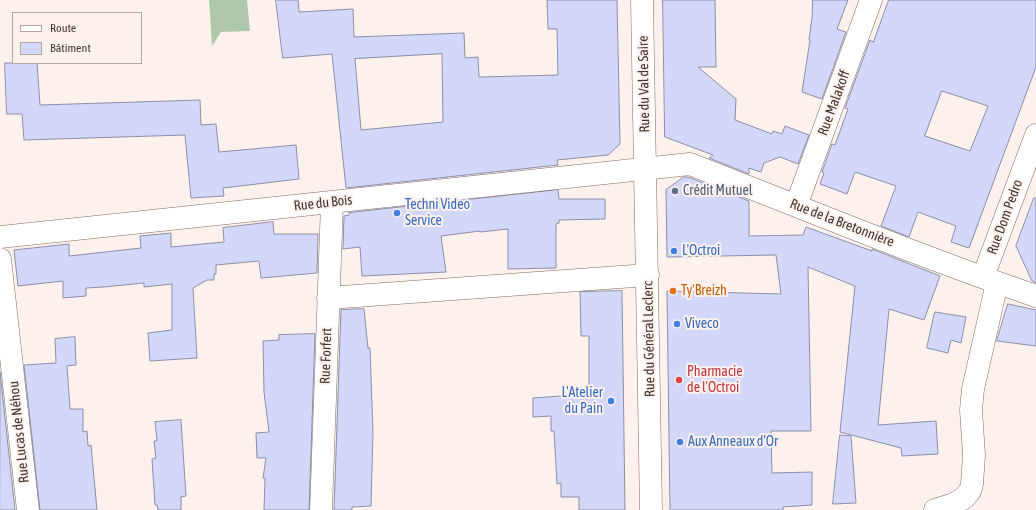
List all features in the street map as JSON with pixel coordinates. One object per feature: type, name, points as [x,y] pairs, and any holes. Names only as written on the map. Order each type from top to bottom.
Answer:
[{"type":"street","name":"Rue du Val de Saire","points":[[642,0],[645,168]]},
{"type":"street","name":"Rue Malakoff","points":[[796,206],[871,0]]},
{"type":"street","name":"Rue Dom Pedro","points":[[935,510],[954,504],[964,498],[970,491],[972,484],[974,455],[971,410],[990,280],[1036,135]]},
{"type":"street","name":"Rue de la Bretonnière","points":[[645,168],[690,164],[796,206],[1036,296]]},
{"type":"street","name":"Rue du Bois","points":[[0,237],[332,203],[645,168]]},
{"type":"street","name":"Rue du Général Leclerc","points":[[645,168],[652,510]]},
{"type":"street","name":"Rue Forfert","points":[[321,510],[332,203]]},
{"type":"street","name":"Rue Lucas de Néhou","points":[[0,259],[28,510]]},
{"type":"street","points":[[328,298],[648,275]]},
{"type":"green space","points":[[209,0],[247,0],[250,31],[221,32],[212,46]]},
{"type":"building","points":[[276,0],[298,0],[299,12],[353,9],[354,37],[464,33],[465,58],[478,57],[479,77],[558,75],[557,29],[548,29],[547,0],[617,0],[620,144],[608,155],[557,160],[558,165],[346,188],[332,54],[283,58]],"holes":[[[442,54],[443,122],[361,130],[355,59]]]},
{"type":"building","points":[[663,0],[715,0],[716,67],[698,67],[736,99],[735,120],[772,134],[773,131],[782,134],[785,126],[809,135],[798,164],[780,157],[764,163],[761,172],[749,168],[749,174],[709,158],[713,155],[665,137]]},
{"type":"building","points":[[813,0],[848,0],[837,29],[846,32],[822,99],[802,92],[810,40]]},
{"type":"building","points":[[889,0],[1036,0],[1036,67],[969,248],[951,242],[956,226],[918,212],[909,237],[881,226],[896,186],[855,172],[847,194],[820,184],[824,173],[822,172],[832,144],[835,145],[848,109],[845,108],[870,40],[873,42]],"holes":[[[942,91],[988,106],[970,151],[925,136]]]},
{"type":"building","points":[[5,63],[37,64],[40,105],[200,100],[201,125],[216,124],[219,152],[296,145],[299,179],[223,188],[224,196],[191,198],[185,135],[24,140],[22,114],[7,114]]},
{"type":"building","points":[[684,177],[688,177],[749,201],[749,236],[803,235],[806,227],[872,251],[872,249],[940,276],[924,320],[889,309],[878,425],[936,421],[938,454],[902,456],[901,448],[840,432],[855,286],[808,267],[811,431],[771,431],[772,473],[812,472],[812,505],[783,507],[783,510],[670,510],[667,291],[781,294],[776,255],[667,257],[666,190]]},
{"type":"building","points":[[558,190],[559,199],[605,199],[605,219],[559,220],[559,223],[556,224],[556,268],[508,269],[508,229],[441,236],[446,272],[362,276],[360,247],[343,249],[344,216],[349,215],[349,213]]},
{"type":"building","points":[[1034,198],[1036,198],[1036,283],[1032,281],[1016,246]]},
{"type":"building","points":[[273,222],[274,234],[318,234],[317,273],[261,278],[259,261],[216,265],[214,280],[207,280],[193,288],[197,358],[150,361],[148,333],[172,330],[172,284],[144,287],[144,283],[86,288],[86,296],[63,298],[63,281],[18,286],[14,250],[69,244],[69,256],[141,248],[140,236],[171,233],[171,247],[224,242],[223,228]]},
{"type":"building","points":[[622,291],[625,510],[579,510],[579,497],[561,497],[561,483],[557,484],[554,431],[551,431],[551,416],[533,417],[533,398],[589,394],[589,336],[581,336],[580,292]]},
{"type":"building","points":[[1008,304],[1036,310],[1036,346],[997,341]]},
{"type":"building","points":[[364,309],[368,348],[370,348],[373,432],[371,506],[352,507],[352,510],[334,510],[341,310]]},
{"type":"building","points":[[935,312],[966,317],[961,343],[951,340],[948,353],[927,348]]},
{"type":"building","points":[[315,334],[309,510],[264,510],[265,478],[263,478],[266,458],[257,458],[256,433],[269,432],[264,392],[263,341],[279,340],[279,335]]},
{"type":"building","points":[[75,337],[76,365],[67,366],[70,409],[83,409],[83,432],[87,431],[88,446],[91,445],[97,510],[40,510],[24,365],[56,363],[55,339]]},
{"type":"building","points":[[0,372],[15,510],[0,510]]},
{"type":"building","points":[[181,420],[186,496],[181,497],[181,510],[158,510],[157,505],[155,505],[152,459],[156,458],[154,441],[157,441],[155,422]]},
{"type":"building","points":[[840,435],[851,436],[856,503],[833,504]]},
{"type":"place","name":"Crédit Mutuel","points":[[675,191]]},
{"type":"place","name":"Techni Video Service","points":[[397,213]]},
{"type":"place","name":"L'Octroi","points":[[674,251]]},
{"type":"place","name":"Ty'Breizh","points":[[673,291]]},
{"type":"place","name":"Viveco","points":[[677,324]]},
{"type":"place","name":"Pharmacie de l'Octroi","points":[[679,380]]},
{"type":"place","name":"L'Atelier du Pain","points":[[611,401]]},
{"type":"place","name":"Aux Anneaux d'Or","points":[[680,442]]}]
